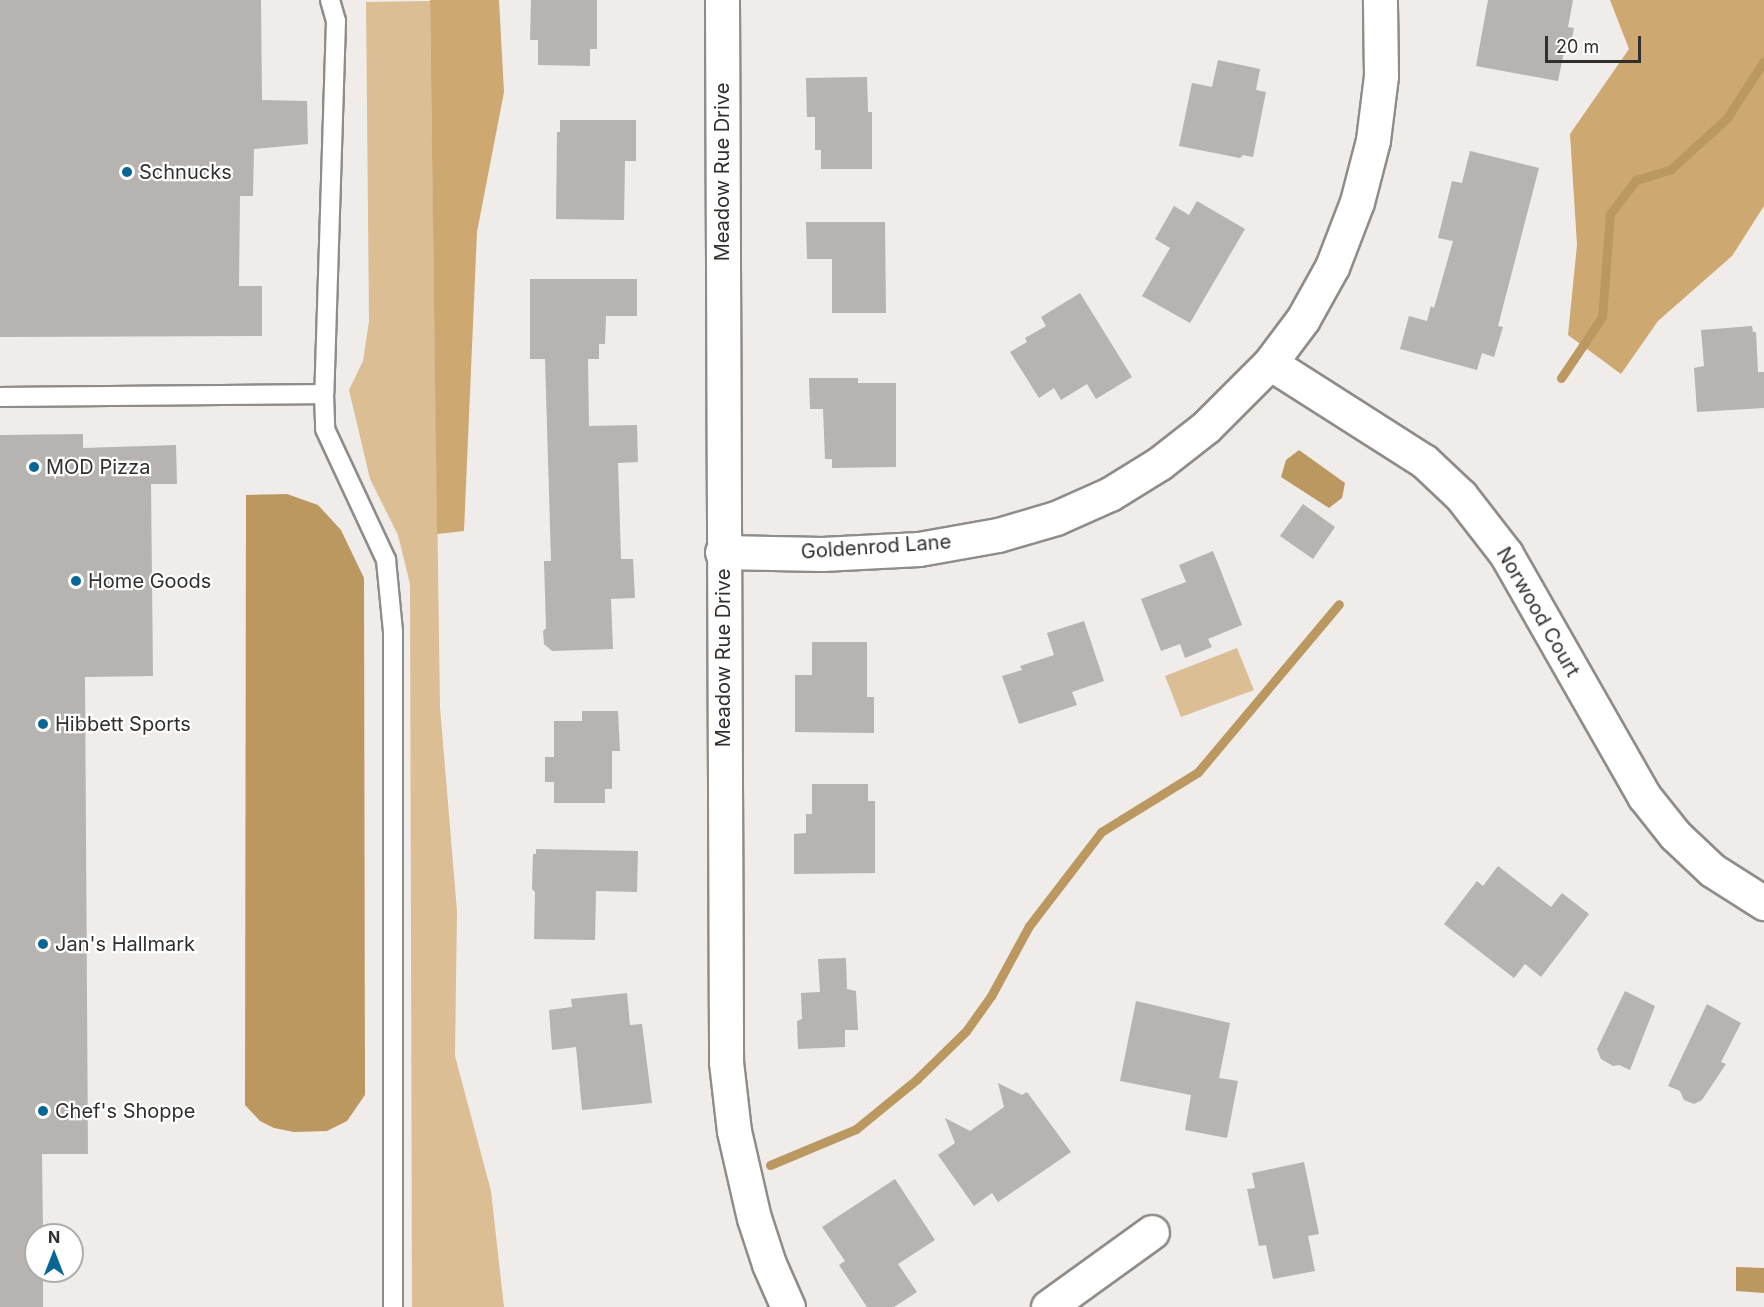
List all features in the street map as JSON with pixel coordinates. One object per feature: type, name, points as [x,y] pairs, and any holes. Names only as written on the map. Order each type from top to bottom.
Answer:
[{"type":"street","name":"Meadow Rue Drive","points":[[722,0],[722,552],[726,1062],[734,1131],[754,1218],[769,1264],[788,1307]]},
{"type":"street","name":"Goldenrod Lane","points":[[722,552],[822,554],[920,549],[998,535],[1056,518],[1110,494],[1160,464],[1206,427],[1270,363],[1303,319],[1332,267],[1357,202],[1373,140],[1382,76],[1380,0]]},
{"type":"street","name":"Norwood Court","points":[[1270,363],[1424,461],[1461,496],[1506,554],[1644,796],[1675,836],[1712,870],[1764,903]]},
{"type":"street","points":[[1048,1307],[1152,1232]]},
{"type":"lane","points":[[330,0],[336,21],[324,394],[325,429],[386,560],[393,631],[393,1307]]},
{"type":"lane","points":[[0,397],[324,394]]},
{"type":"shaded area","points":[[430,0],[499,0],[504,92],[477,232],[464,531],[437,534]]},
{"type":"shaded area","points":[[1610,0],[1764,0],[1764,206],[1732,256],[1658,321],[1621,374],[1568,335],[1577,245],[1570,134],[1629,49]]},
{"type":"shaded area","points":[[430,1],[440,707],[457,911],[455,1056],[491,1191],[504,1307],[412,1307],[410,584],[398,535],[370,479],[349,390],[363,361],[369,321],[366,2]]},
{"type":"shaded area","points":[[1299,450],[1345,483],[1342,498],[1329,508],[1281,477],[1286,460]]},
{"type":"shaded area","points":[[287,494],[318,505],[341,530],[364,578],[365,1095],[347,1121],[327,1131],[294,1132],[274,1128],[260,1121],[245,1105],[246,495]]},
{"type":"shaded area","points":[[1237,648],[1254,690],[1181,717],[1165,676]]},
{"type":"shaded area","points":[[1736,1267],[1764,1268],[1764,1293],[1736,1291]]},
{"type":"building","name":"Schnucks","points":[[0,0],[261,0],[262,100],[307,101],[308,144],[254,149],[253,196],[240,196],[239,286],[262,286],[262,336],[0,337]]},
{"type":"building","points":[[531,0],[597,0],[597,49],[590,49],[590,66],[538,65],[538,40],[530,40]]},
{"type":"building","points":[[1488,0],[1573,0],[1568,27],[1574,28],[1569,53],[1564,52],[1558,81],[1476,66]]},
{"type":"building","points":[[1218,60],[1260,69],[1256,90],[1266,92],[1253,157],[1243,155],[1240,158],[1179,146],[1192,83],[1212,87]]},
{"type":"building","points":[[867,77],[868,112],[872,112],[872,169],[821,169],[821,150],[815,150],[815,117],[807,117],[806,78]]},
{"type":"building","points":[[560,120],[636,120],[636,161],[625,161],[624,220],[556,219],[557,132],[560,132]]},
{"type":"building","points":[[1470,151],[1539,168],[1498,326],[1503,327],[1494,357],[1482,353],[1477,370],[1400,349],[1409,316],[1427,321],[1431,306],[1434,308],[1453,241],[1438,238],[1452,181],[1462,183]]},
{"type":"building","points":[[1197,201],[1245,229],[1190,323],[1142,296],[1170,248],[1155,239],[1174,206],[1189,215]]},
{"type":"building","points":[[806,222],[885,222],[886,313],[832,313],[832,259],[807,259]]},
{"type":"building","points":[[530,279],[637,279],[637,316],[606,316],[605,344],[599,344],[599,359],[588,359],[589,426],[637,425],[638,462],[618,463],[621,559],[633,559],[635,598],[611,599],[613,649],[552,651],[544,644],[543,631],[546,628],[544,561],[551,561],[545,359],[530,359]]},
{"type":"building","points":[[1080,293],[1132,377],[1096,399],[1087,384],[1061,400],[1054,388],[1039,398],[1010,352],[1027,342],[1025,338],[1046,326],[1041,317]]},
{"type":"building","points":[[1752,326],[1753,332],[1756,332],[1758,372],[1764,372],[1764,408],[1697,412],[1694,368],[1704,366],[1701,330]]},
{"type":"building","points":[[809,378],[858,378],[858,383],[896,383],[896,467],[832,468],[832,459],[825,459],[823,409],[810,409]]},
{"type":"building","points":[[83,434],[83,448],[176,445],[177,484],[151,484],[153,676],[85,677],[88,1154],[42,1154],[43,1223],[24,1223],[24,1283],[43,1283],[43,1307],[0,1307],[0,435]]},
{"type":"building","points":[[1303,504],[1335,527],[1313,559],[1280,536]]},
{"type":"building","points":[[1213,551],[1242,625],[1208,639],[1212,647],[1185,658],[1180,644],[1161,651],[1141,599],[1186,582],[1179,565]]},
{"type":"building","points":[[1084,621],[1104,681],[1072,692],[1077,705],[1019,724],[1002,676],[1022,670],[1020,666],[1054,655],[1047,633]]},
{"type":"building","points":[[812,642],[867,642],[867,697],[874,697],[874,733],[795,732],[795,675],[812,675]]},
{"type":"building","points":[[582,711],[618,711],[620,751],[612,751],[612,789],[605,789],[605,803],[554,803],[554,782],[545,782],[545,757],[554,757],[554,721],[582,721]]},
{"type":"building","points":[[812,784],[868,784],[868,801],[875,801],[875,873],[794,874],[794,834],[806,833],[806,814],[812,814]]},
{"type":"building","points":[[536,849],[638,851],[637,892],[596,891],[595,940],[534,939],[535,892],[532,889],[533,854],[536,854]]},
{"type":"building","points":[[1498,866],[1551,907],[1562,893],[1589,914],[1541,977],[1525,964],[1514,978],[1444,924],[1477,881],[1483,886]]},
{"type":"building","points":[[846,958],[847,989],[856,991],[858,1030],[845,1030],[845,1047],[798,1049],[797,1021],[802,1019],[801,993],[820,992],[818,959]]},
{"type":"building","points":[[1625,991],[1655,1006],[1630,1070],[1619,1065],[1613,1066],[1601,1059],[1597,1049]]},
{"type":"building","points":[[627,993],[630,1025],[642,1024],[652,1103],[582,1110],[576,1047],[552,1050],[549,1010],[572,1007],[571,999]]},
{"type":"building","points":[[1136,1001],[1230,1023],[1219,1078],[1238,1081],[1227,1138],[1185,1130],[1191,1095],[1120,1081]]},
{"type":"building","points":[[1707,1004],[1741,1023],[1721,1062],[1726,1064],[1702,1100],[1694,1104],[1684,1100],[1680,1091],[1668,1086]]},
{"type":"building","points":[[998,1083],[1022,1095],[1027,1092],[1071,1152],[998,1202],[992,1193],[974,1206],[938,1155],[955,1143],[945,1118],[970,1131],[1004,1107]]},
{"type":"building","points":[[1304,1162],[1319,1234],[1308,1236],[1315,1271],[1273,1279],[1266,1245],[1259,1246],[1247,1189],[1255,1188],[1252,1173]]},
{"type":"building","points":[[895,1179],[935,1240],[898,1264],[917,1292],[894,1307],[867,1307],[839,1265],[845,1261],[822,1227]]},
{"type":"waterway","points":[[1561,378],[1602,317],[1610,214],[1636,180],[1671,169],[1727,118],[1764,61]]},
{"type":"waterway","points":[[770,1165],[856,1129],[917,1079],[966,1031],[991,996],[1029,926],[1101,832],[1198,772],[1339,604]]},
{"type":"place","name":"Schnucks","points":[[127,172]]},
{"type":"place","name":"MOD Pizza","points":[[34,467]]},
{"type":"place","name":"Home Goods","points":[[76,581]]},
{"type":"place","name":"Hibbett Sports","points":[[43,724]]},
{"type":"place","name":"Jan's Hallmark","points":[[43,944]]},
{"type":"place","name":"Chef's Shoppe","points":[[43,1111]]}]
